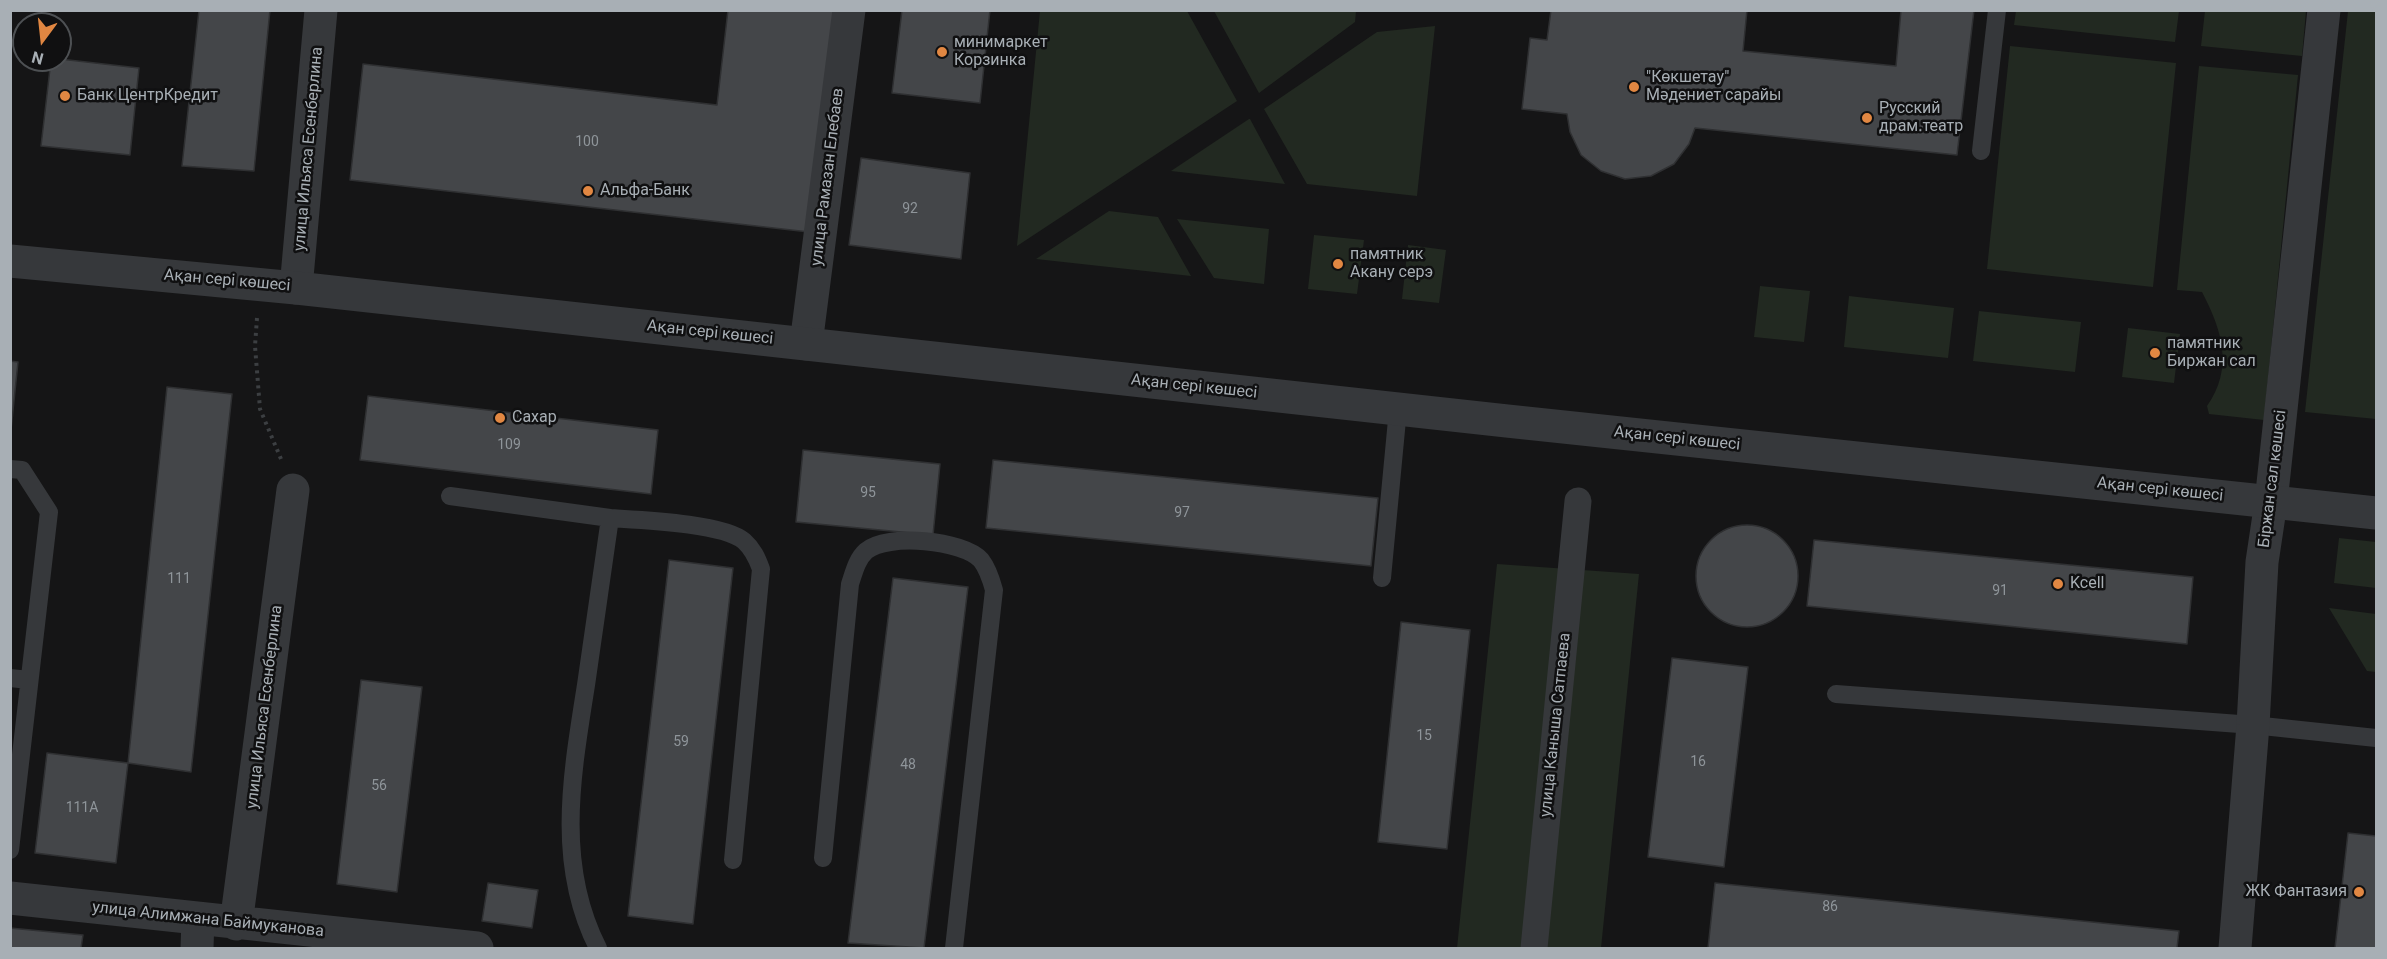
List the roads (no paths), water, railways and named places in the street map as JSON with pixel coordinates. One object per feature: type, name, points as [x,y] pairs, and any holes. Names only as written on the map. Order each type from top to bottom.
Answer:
[{"type":"street","name":"улица Ильяса Есенберлина","points":[[296,288],[321,10]]},
{"type":"street","name":"улица Рамазан Елебаев","points":[[806,344],[849,10]]},
{"type":"street","name":"Біржан сал көшесі","points":[[2235,948],[2253,725],[2262,562],[2271,502],[2324,10]]},
{"type":"street","name":"Ақан сері көшесі","points":[[10,261],[296,288],[2376,513]]},
{"type":"street","name":"улица Ильяса Есенберлина","points":[[236,924],[293,490]]},
{"type":"street","name":"улица Каныша Сатпаева","points":[[1534,948],[1578,501]]},
{"type":"street","name":"улица Алимжана Баймуканова","points":[[10,898],[198,934],[236,924],[477,948]]},
{"type":"lane","points":[[1981,151],[1997,10]]},
{"type":"lane","points":[[1382,578],[1398,409]]},
{"type":"lane","points":[[10,469],[22,470],[50,512],[10,850]]},
{"type":"lane","points":[[450,496],[610,518],[699,527],[733,534],[755,553],[761,569],[733,860]]},
{"type":"lane","points":[[598,948],[578,898],[571,861],[569,821],[576,748],[610,518]]},
{"type":"lane","points":[[823,858],[850,584],[855,566],[866,551],[880,543],[901,540],[965,549],[980,559],[994,590],[954,948]]},
{"type":"lane","points":[[10,678],[29,680]]},
{"type":"lane","points":[[1836,694],[2253,725],[2376,738]]},
{"type":"place","name":"минимаркет Корзинка","points":[[942,52]]},
{"type":"place","name":"\"Көкшетау\" Мәдениет сарайы","points":[[1634,87]]},
{"type":"place","name":"Банк ЦентрКредит","points":[[65,96]]},
{"type":"place","name":"Русский драм.театр","points":[[1867,118]]},
{"type":"place","name":"Альфа-Банк","points":[[588,191]]},
{"type":"place","name":"памятник Акану серэ","points":[[1338,264]]},
{"type":"place","name":"памятник Биржан сал","points":[[2155,353]]},
{"type":"place","name":"Сахар","points":[[500,418]]},
{"type":"place","name":"Kcell","points":[[2058,584]]},
{"type":"place","name":"ЖК Фантазия","points":[[2359,892]]}]
